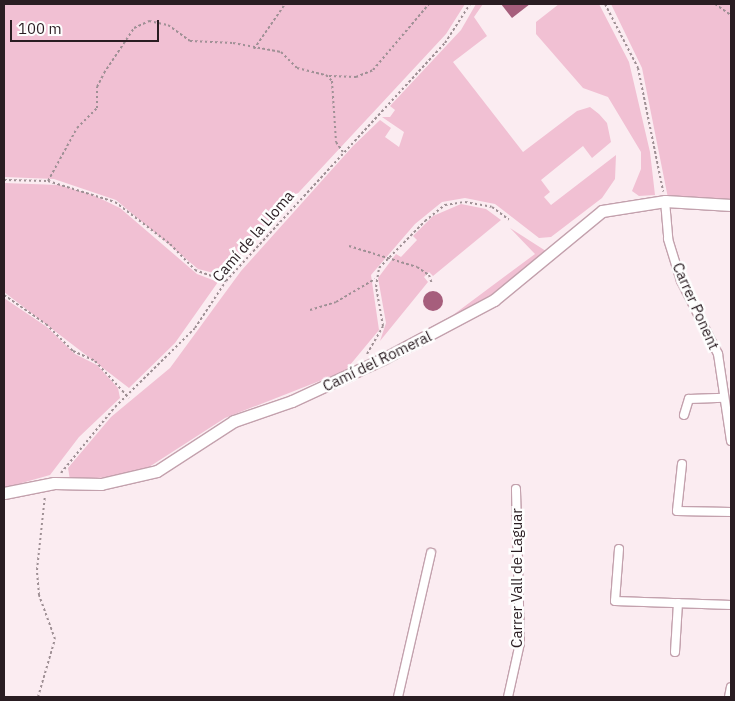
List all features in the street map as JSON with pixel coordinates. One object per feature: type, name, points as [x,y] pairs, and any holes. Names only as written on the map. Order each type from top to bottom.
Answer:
[{"type":"street","name":"Camí del Romeral","points":[[4,493],[54,483],[101,484],[157,471],[234,421],[292,401],[362,369],[494,300],[602,211],[665,200],[731,205]]},
{"type":"street","name":"Carrer Ponent","points":[[665,200],[671,247],[681,281],[718,354],[731,441]]},
{"type":"street","points":[[684,415],[689,399],[724,398]]},
{"type":"street","points":[[682,464],[677,511],[731,512]]},
{"type":"street","name":"Carrer Vall de Laguar","points":[[508,697],[520,643],[516,488]]},
{"type":"street","points":[[619,549],[615,601],[731,605]]},
{"type":"street","points":[[398,697],[431,553]]},
{"type":"street","points":[[675,652],[678,603]]},
{"type":"street","points":[[729,697],[731,687]]},
{"type":"path","points":[[253,50],[285,4]]},
{"type":"path","points":[[48,181],[78,128],[97,108],[97,87],[104,73],[141,22],[168,26],[190,41],[232,43],[253,50],[281,52],[298,68],[326,75],[356,77],[373,70],[429,4]]},
{"type":"path","name":"Camí de la Lloma","points":[[38,697],[55,639],[39,595],[37,570],[45,495],[78,450],[195,328],[226,280],[445,43],[470,4]]},
{"type":"path","points":[[605,4],[638,68],[665,200]]},
{"type":"path","points":[[715,4],[731,15]]},
{"type":"path","points":[[326,75],[332,81],[336,142],[343,152]]},
{"type":"path","points":[[4,180],[48,181],[115,202],[170,244],[195,270],[226,280]]},
{"type":"path","points":[[310,310],[336,302],[375,279],[389,260],[445,205],[466,202],[492,207],[509,220]]},
{"type":"path","points":[[349,246],[424,270],[432,284]]},
{"type":"path","points":[[362,369],[383,326],[375,279]]},
{"type":"path","points":[[4,295],[46,324],[72,351],[95,361],[129,398]]},
{"type":"shaded area","points":[[4,4],[465,4],[446,34],[222,275],[198,269],[116,200],[54,179],[4,177]]},
{"type":"shaded area","points":[[476,4],[483,4],[474,17],[487,36],[453,62],[523,152],[577,111],[590,107],[599,114],[607,123],[611,142],[592,158],[583,146],[541,180],[550,192],[544,197],[551,205],[616,155],[615,179],[602,198],[551,237],[539,238],[495,204],[465,198],[442,202],[415,224],[371,275],[379,330],[345,371],[225,418],[149,467],[110,477],[70,480],[68,468],[111,417],[170,368],[241,271],[353,146],[380,120],[391,128],[385,137],[399,147],[404,132],[382,117],[390,117],[395,110],[390,106],[461,30]]},
{"type":"shaded area","points":[[559,4],[599,4],[629,62],[650,152],[655,195],[639,196],[632,191],[641,169],[641,152],[608,97],[583,88],[536,34],[536,22]]},
{"type":"shaded area","points":[[611,4],[731,4],[731,202],[668,198],[642,68]]},
{"type":"shaded area","points":[[4,183],[59,185],[93,195],[120,208],[197,274],[218,282],[175,343],[129,388],[4,292]]},
{"type":"shaded area","points":[[461,204],[486,209],[501,220],[433,276],[429,272],[424,277],[428,282],[380,341],[386,323],[378,278],[396,254],[401,257],[417,240],[413,236],[433,216]]},
{"type":"shaded area","points":[[510,228],[549,253],[495,296],[387,351],[453,315],[535,254]]},
{"type":"shaded area","points":[[4,298],[47,327],[75,354],[97,365],[118,388],[120,398],[79,437],[50,475],[4,488]]},
{"type":"building","points":[[501,4],[530,4],[512,18]]},
{"type":"building","points":[[433,291],[440,294],[443,301],[440,308],[433,311],[426,308],[423,301],[426,294]]}]
